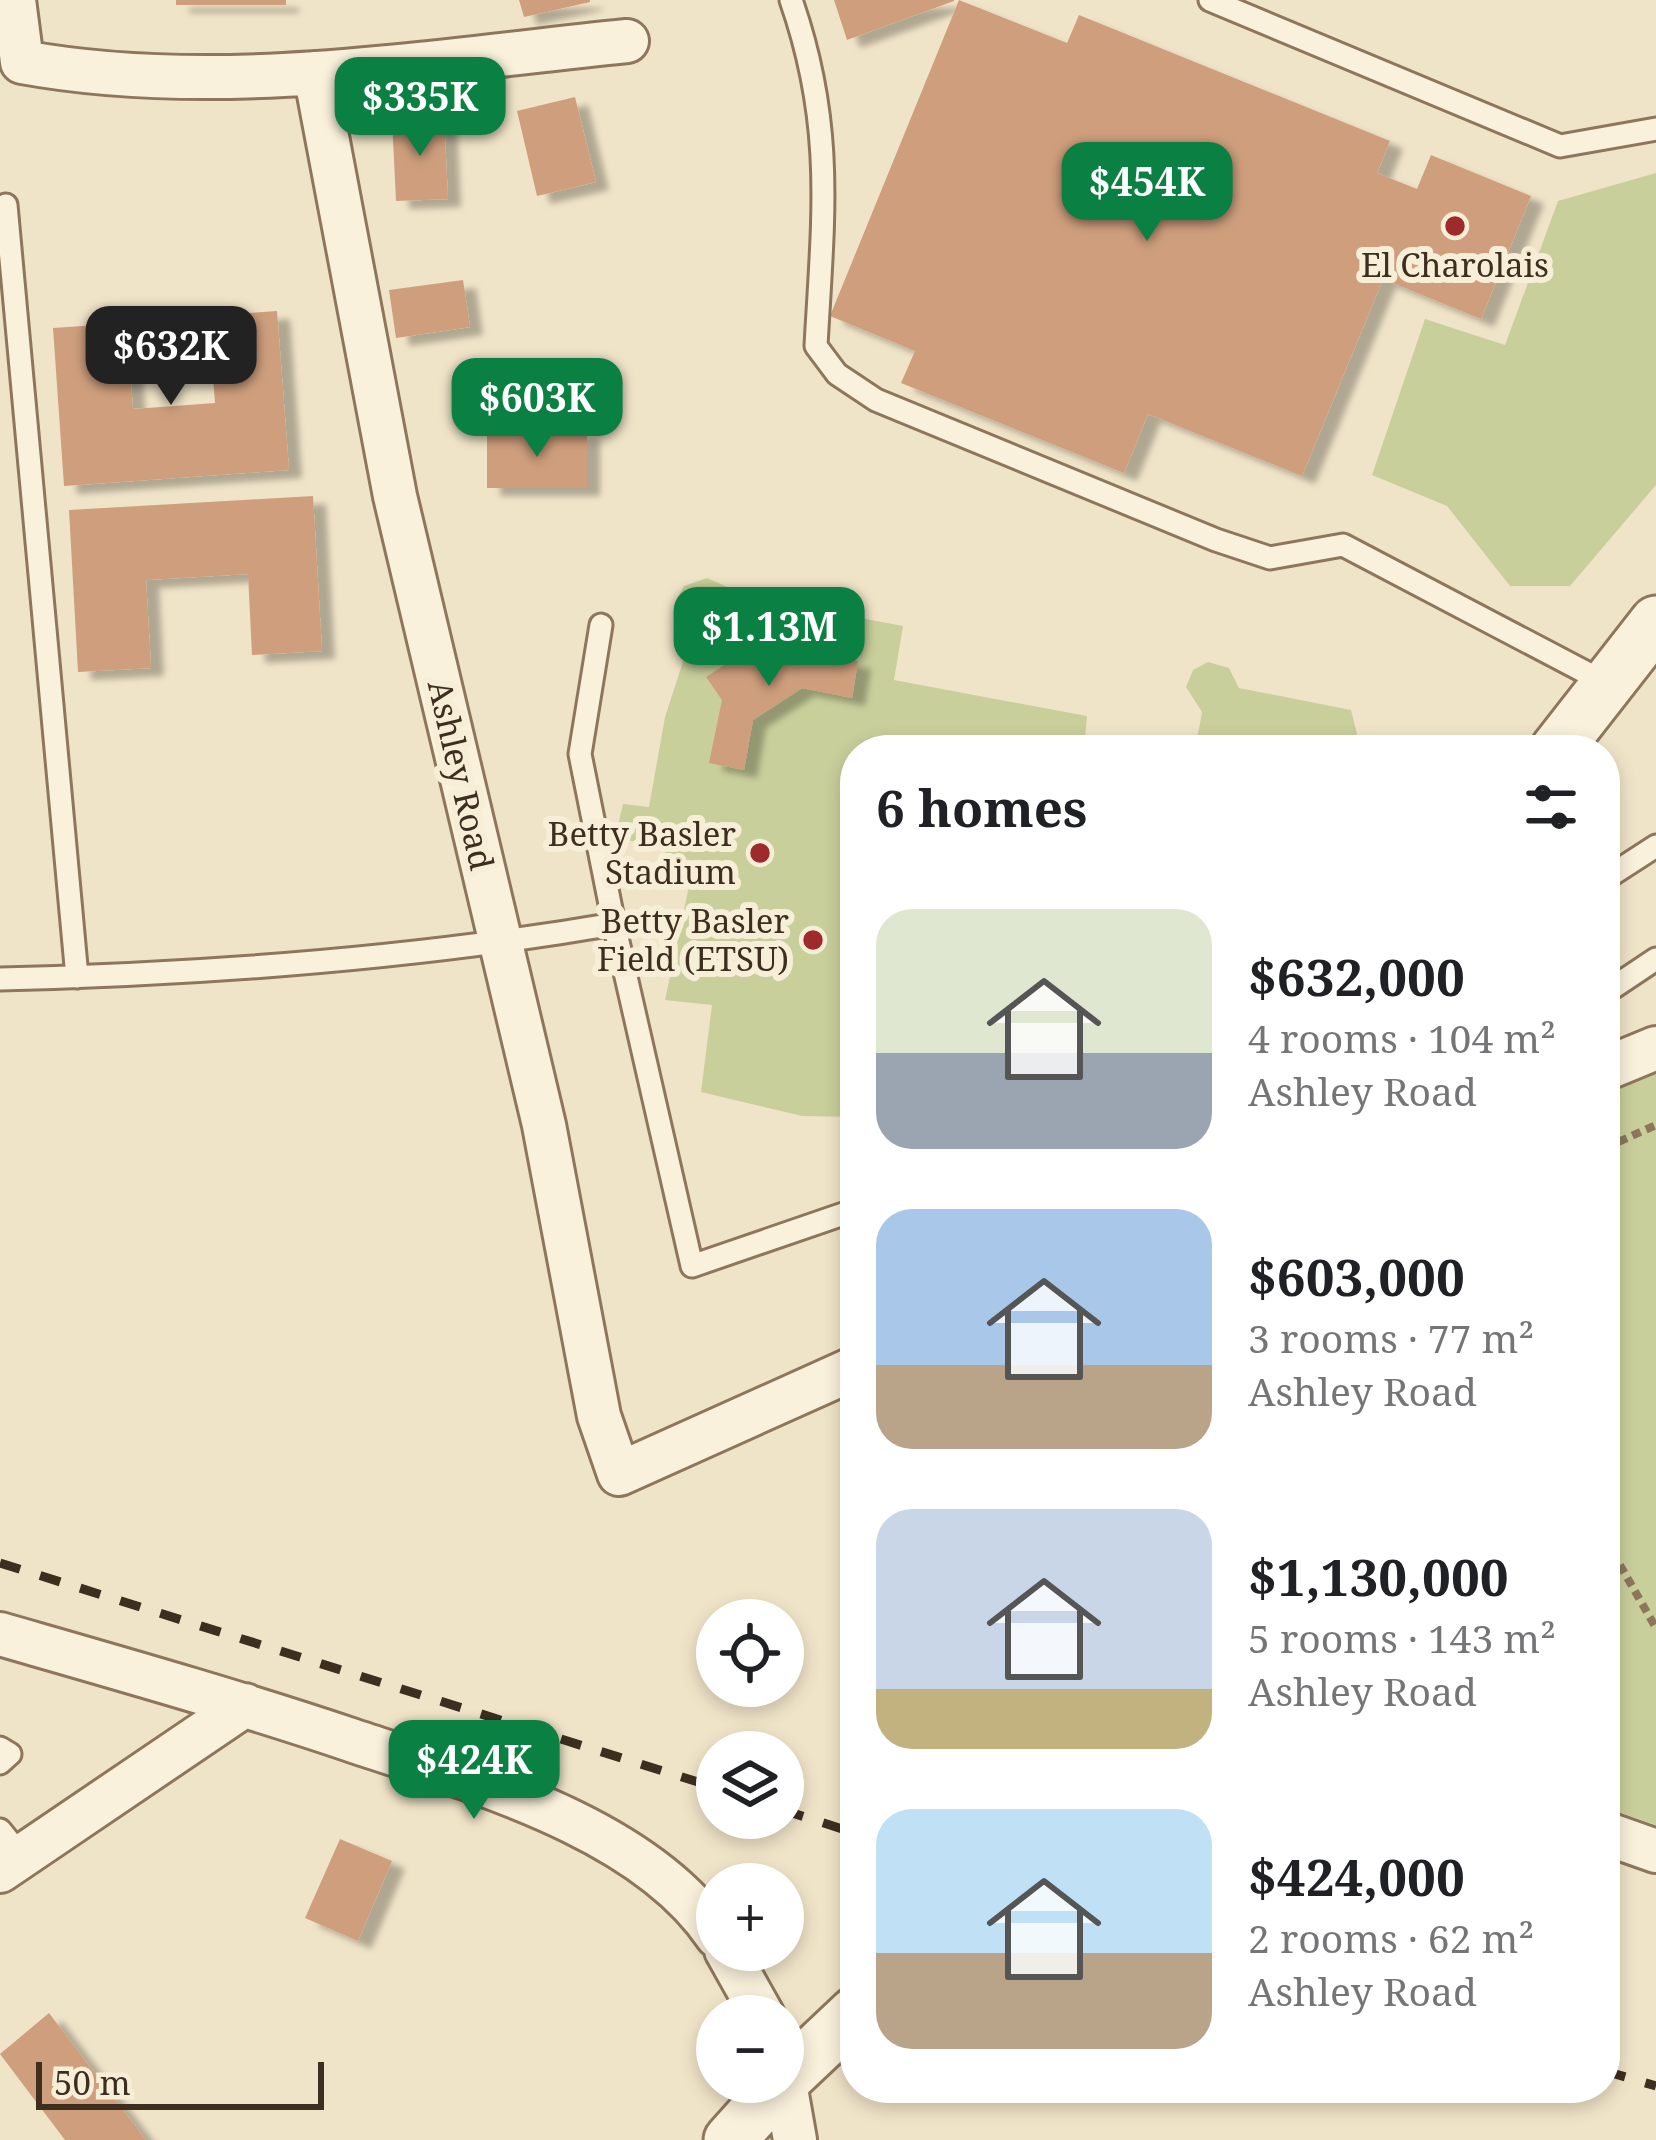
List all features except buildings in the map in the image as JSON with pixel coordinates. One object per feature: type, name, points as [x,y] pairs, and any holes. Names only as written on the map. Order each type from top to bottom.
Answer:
[{"type":"street","points":[[14,0],[22,62],[86,74],[315,73],[627,40]]},
{"type":"street","name":"Ashley Road","points":[[315,73],[395,496],[544,1125],[599,1416],[619,1474],[840,1375]]},
{"type":"street","points":[[1567,735],[1656,622]]},
{"type":"street","points":[[1620,1063],[1656,1048]]},
{"type":"street","points":[[0,1634],[244,1705],[508,1793],[617,1848],[667,1884],[696,1914]]},
{"type":"street","points":[[7,1852],[244,1705]]},
{"type":"street","points":[[1620,1838],[1656,1851]]},
{"type":"street","points":[[804,2059],[840,2027]]},
{"type":"street","points":[[730,2140],[762,2103]]},
{"type":"street","points":[[788,2103],[795,2140]]},
{"type":"lane","points":[[791,0],[818,95],[827,164],[816,346],[837,374],[876,400],[1216,540],[1270,558],[1343,545],[1606,683]]},
{"type":"lane","points":[[1210,0],[1560,146],[1603,143],[1656,129]]},
{"type":"lane","points":[[5,205],[77,977]]},
{"type":"lane","points":[[601,625],[580,754],[692,1266],[840,1215]]},
{"type":"lane","points":[[1620,869],[1656,846]]},
{"type":"lane","points":[[0,979],[202,974],[501,944],[614,924]]},
{"type":"lane","points":[[1620,983],[1656,959]]},
{"type":"lane","points":[[0,1748],[10,1754],[0,1762]]},
{"type":"path","points":[[1620,1141],[1656,1125]]},
{"type":"path","points":[[1620,1565],[1656,1628]]},
{"type":"green space","points":[[1656,173],[1656,485],[1570,586],[1510,586],[1447,506],[1372,475],[1425,319],[1505,345],[1558,201]]},
{"type":"green space","name":"Betty Basler Stadium","points":[[707,578],[752,598],[903,626],[894,680],[1087,716],[1085,735],[840,735],[840,1117],[802,1116],[701,1092],[712,1005],[665,1000],[693,867],[662,862],[670,839],[652,833],[648,844],[615,838],[623,804],[649,807],[665,717],[689,643],[677,635],[676,601],[684,586]]},
{"type":"green space","points":[[1208,662],[1229,668],[1239,688],[1351,710],[1357,735],[1198,735],[1202,712],[1186,687],[1193,670]]},
{"type":"green space","points":[[1656,1071],[1656,1825],[1620,1812],[1620,1088]]},
{"type":"railway","points":[[0,1563],[696,1781]]},
{"type":"railway","points":[[804,1817],[840,1828]]},
{"type":"railway","points":[[1620,2075],[1656,2086]]},
{"type":"place","name":"El Charolais","points":[[1455,226]]},
{"type":"place","name":"Betty Basler Stadium","points":[[760,853]]},
{"type":"place","name":"Betty Basler Field (ETSU)","points":[[813,940]]}]
